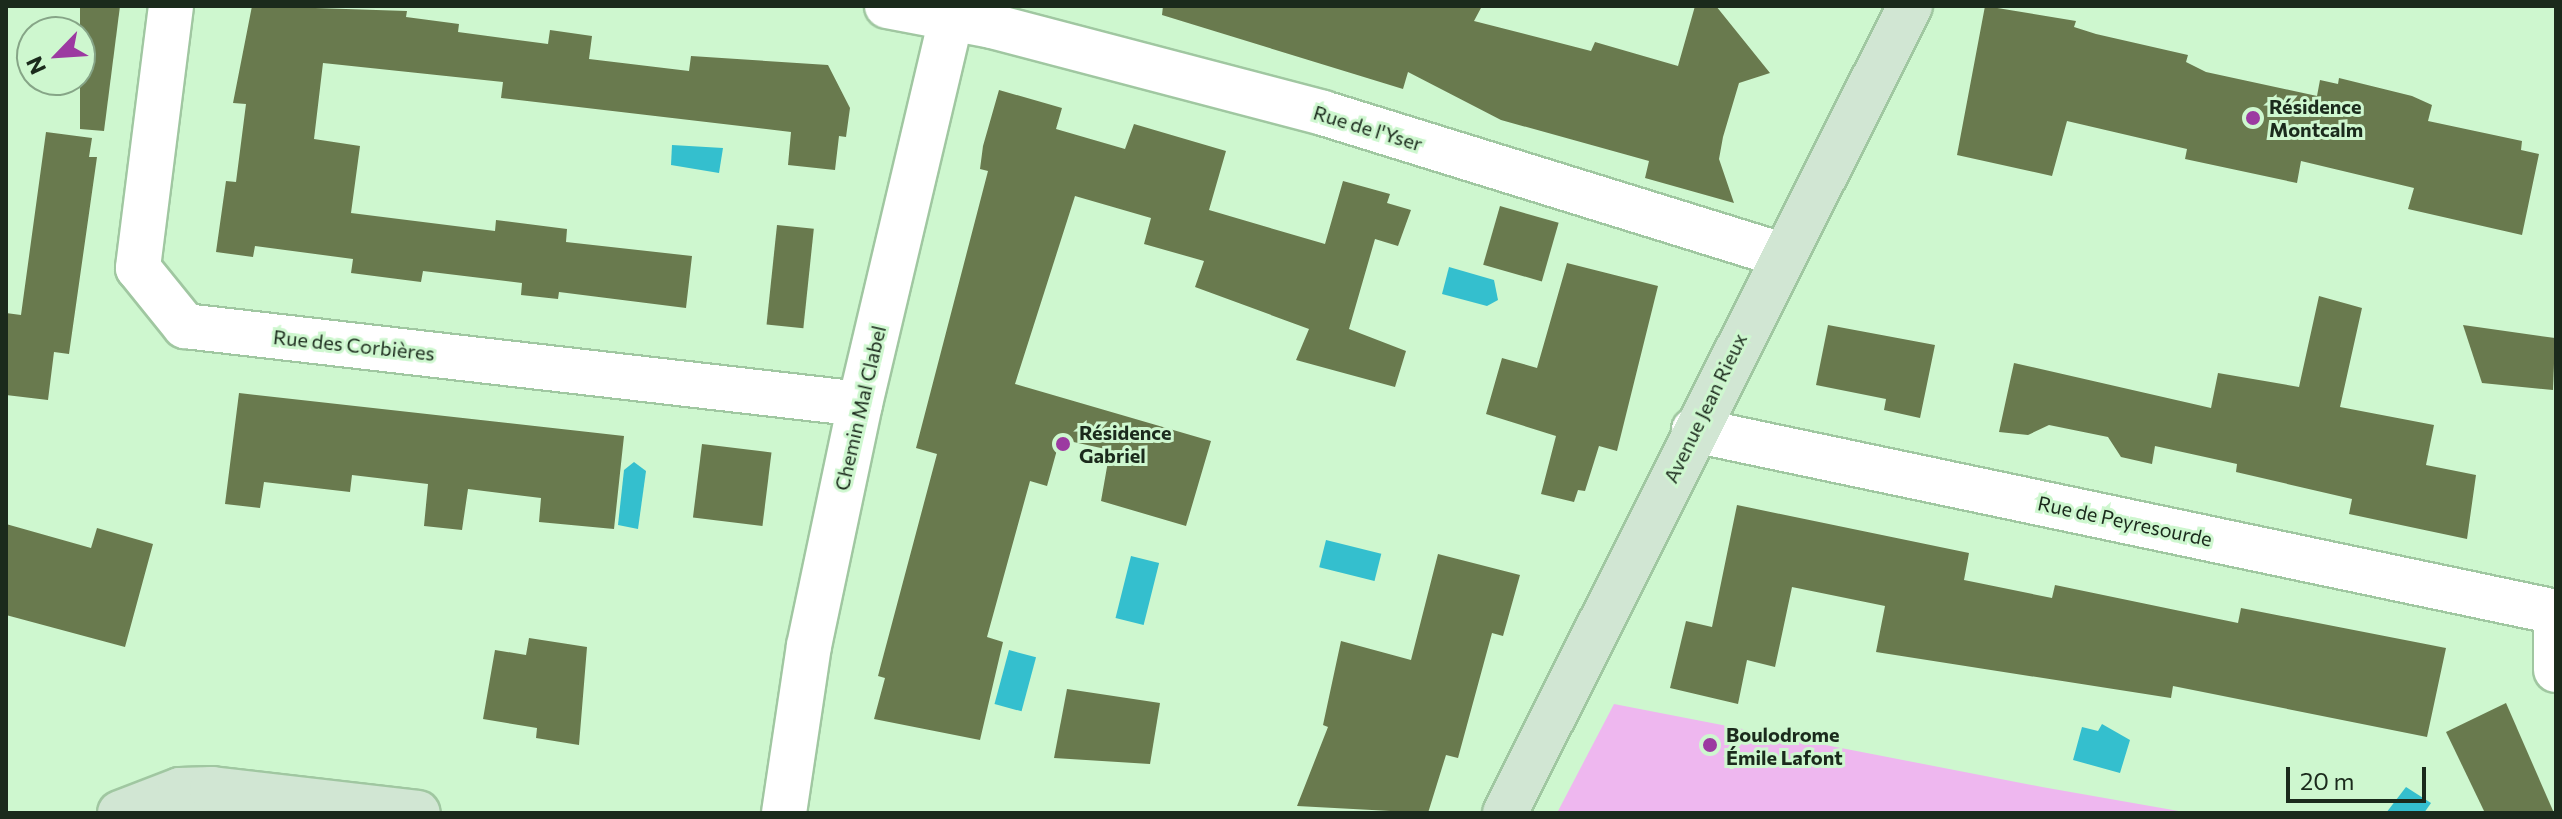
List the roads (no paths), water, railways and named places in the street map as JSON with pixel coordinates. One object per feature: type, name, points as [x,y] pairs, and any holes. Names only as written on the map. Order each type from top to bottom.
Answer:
[{"type":"main road","name":"Avenue Jean Rieux","points":[[1505,813],[1781,255],[1910,6]]},
{"type":"main road","points":[[120,813],[180,790],[212,789],[418,813]]},
{"type":"street","name":"Rue des Corbières","points":[[171,6],[138,268],[185,326],[860,404]]},
{"type":"street","points":[[887,6],[952,12]]},
{"type":"street","name":"Chemin Mal Clabel","points":[[784,813],[809,646],[860,404],[952,12]]},
{"type":"street","name":"Rue de l'Yser","points":[[952,12],[1323,113],[1781,255]]},
{"type":"street","name":"Rue de Peyresourde","points":[[1694,430],[2556,612]]},
{"type":"street","points":[[2556,628],[2556,670]]},
{"type":"water","points":[[672,145],[723,148],[719,173],[671,165]]},
{"type":"water","points":[[1449,267],[1494,280],[1498,300],[1487,306],[1442,294]]},
{"type":"water","points":[[634,462],[646,471],[638,529],[618,525],[624,470]]},
{"type":"water","points":[[1326,540],[1381,554],[1375,581],[1319,567]]},
{"type":"water","points":[[1131,556],[1159,563],[1144,625],[1116,618]]},
{"type":"water","points":[[1009,650],[1036,657],[1022,711],[995,704]]},
{"type":"water","points":[[2102,724],[2130,740],[2120,773],[2073,760],[2082,727],[2098,731]]},
{"type":"water","points":[[2406,787],[2431,803],[2424,813],[2386,813]]},
{"type":"place","name":"Résidence Montcalm","points":[[2253,118]]},
{"type":"place","name":"Résidence Gabriel","points":[[1063,444]]},
{"type":"place","name":"Boulodrome Émile Lafont","points":[[1710,745]]}]
